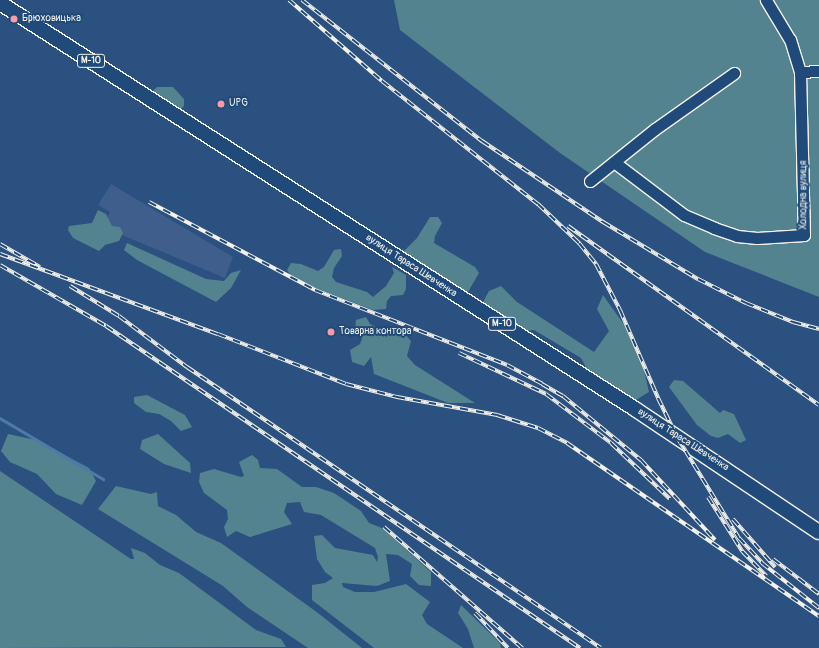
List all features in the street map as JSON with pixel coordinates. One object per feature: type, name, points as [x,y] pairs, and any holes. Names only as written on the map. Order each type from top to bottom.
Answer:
[{"type":"main road","name":"вулиця Тараса Шевченка","points":[[0,3],[647,417],[819,532]]},
{"type":"street","name":"Холодна вулиця","points":[[614,162],[684,215],[714,228],[737,236],[757,238],[804,235],[800,72],[790,40],[766,0]]},
{"type":"street","points":[[800,72],[819,71]]},
{"type":"street","points":[[590,181],[734,73]]},
{"type":"shaded area","points":[[111,184],[233,257],[225,278],[103,227],[110,212],[98,205]]},
{"type":"green space","points":[[394,0],[819,0],[819,297],[705,252],[560,153],[400,30]]},
{"type":"green space","points":[[157,87],[173,87],[184,99],[184,106],[181,109],[153,91]]},
{"type":"green space","points":[[98,210],[106,214],[112,226],[120,227],[123,233],[119,241],[105,245],[99,251],[73,238],[68,230],[69,226],[92,223]]},
{"type":"green space","points":[[430,217],[438,217],[442,223],[435,236],[434,243],[475,267],[479,273],[468,292],[461,290],[402,253],[417,238]]},
{"type":"green space","points":[[127,243],[206,279],[224,281],[231,273],[241,270],[231,288],[216,302],[137,260],[124,250]]},
{"type":"green space","points":[[341,249],[342,256],[334,268],[332,277],[336,282],[367,292],[373,297],[386,286],[394,273],[392,267],[406,275],[406,289],[403,295],[391,296],[387,301],[386,309],[373,310],[310,286],[291,276],[287,270],[291,263],[301,264],[318,271],[324,267],[334,250]]},
{"type":"green space","points":[[501,286],[517,302],[594,352],[609,331],[597,309],[603,295],[625,326],[642,361],[649,392],[636,400],[625,395],[589,373],[581,358],[534,330],[524,331],[482,304],[489,291]]},
{"type":"green space","points":[[366,317],[370,324],[379,329],[403,332],[411,341],[407,356],[415,365],[475,403],[448,403],[374,374],[371,357],[364,366],[352,362],[350,350],[360,344],[362,339],[355,330],[356,320]]},
{"type":"green space","points":[[674,380],[683,381],[720,413],[723,410],[734,414],[746,440],[740,443],[728,434],[718,438],[711,436],[697,425],[669,387]]},
{"type":"green space","points":[[147,395],[185,415],[192,427],[181,431],[171,421],[159,414],[146,412],[134,403],[134,397]]},
{"type":"green space","points":[[8,434],[36,440],[89,468],[96,481],[82,505],[56,494],[37,474],[10,462],[1,451]]},
{"type":"green space","points":[[158,434],[190,463],[191,473],[164,464],[140,449],[142,440]]},
{"type":"green space","points":[[252,455],[258,460],[260,468],[277,469],[302,487],[316,487],[334,493],[361,511],[369,523],[382,528],[431,572],[431,586],[419,585],[410,576],[412,564],[398,555],[386,554],[390,581],[377,586],[342,583],[343,587],[355,592],[374,592],[406,584],[430,602],[422,615],[427,624],[463,648],[374,648],[312,600],[312,585],[325,583],[333,578],[325,572],[317,559],[314,536],[322,535],[335,548],[373,555],[377,562],[378,557],[375,548],[321,515],[304,512],[300,502],[287,503],[284,512],[292,524],[250,537],[236,531],[227,537],[224,527],[228,519],[227,510],[204,493],[199,482],[200,473],[214,469],[241,477],[244,476],[239,462]]},
{"type":"green space","points":[[0,471],[131,559],[134,559],[131,548],[145,553],[160,565],[179,573],[256,630],[281,639],[286,647],[0,648]]},
{"type":"green space","points":[[116,486],[151,494],[157,492],[158,506],[176,515],[196,532],[221,543],[318,613],[362,648],[308,648],[247,607],[223,586],[98,509]]},
{"type":"green space","points":[[461,605],[500,643],[501,648],[474,648],[468,629],[458,613]]},
{"type":"waterway","points":[[0,418],[103,479]]},
{"type":"railway","points":[[289,0],[382,81],[538,204],[579,243],[596,264],[620,310],[658,398],[677,437],[739,538],[762,563],[819,608]]},
{"type":"railway","points":[[302,0],[482,141],[603,222],[698,279],[746,303],[793,322],[819,329]]},
{"type":"railway","points":[[149,202],[315,290],[507,365],[563,396],[641,460],[715,540]]},
{"type":"railway","points":[[568,226],[819,405]]},
{"type":"railway","points":[[0,244],[40,267]]},
{"type":"railway","points":[[0,254],[218,334],[346,384],[397,397],[497,415],[538,428],[567,443],[819,616]]},
{"type":"railway","points":[[0,265],[106,326],[580,648]]},
{"type":"railway","points":[[70,286],[119,316],[187,367],[601,648]]},
{"type":"railway","points":[[459,353],[546,394],[611,443],[670,499]]},
{"type":"railway","points":[[708,497],[742,551],[766,576]]},
{"type":"railway","points":[[733,519],[775,567]]},
{"type":"railway","points":[[384,527],[522,648]]},
{"type":"railway","points":[[773,559],[819,594]]},
{"type":"railway","points":[[475,613],[508,648]]},
{"type":"place","name":"Брюховицька","points":[[14,19]]},
{"type":"place","name":"UPG","points":[[221,104]]},
{"type":"place","name":"Товарна контора","points":[[331,332]]}]
